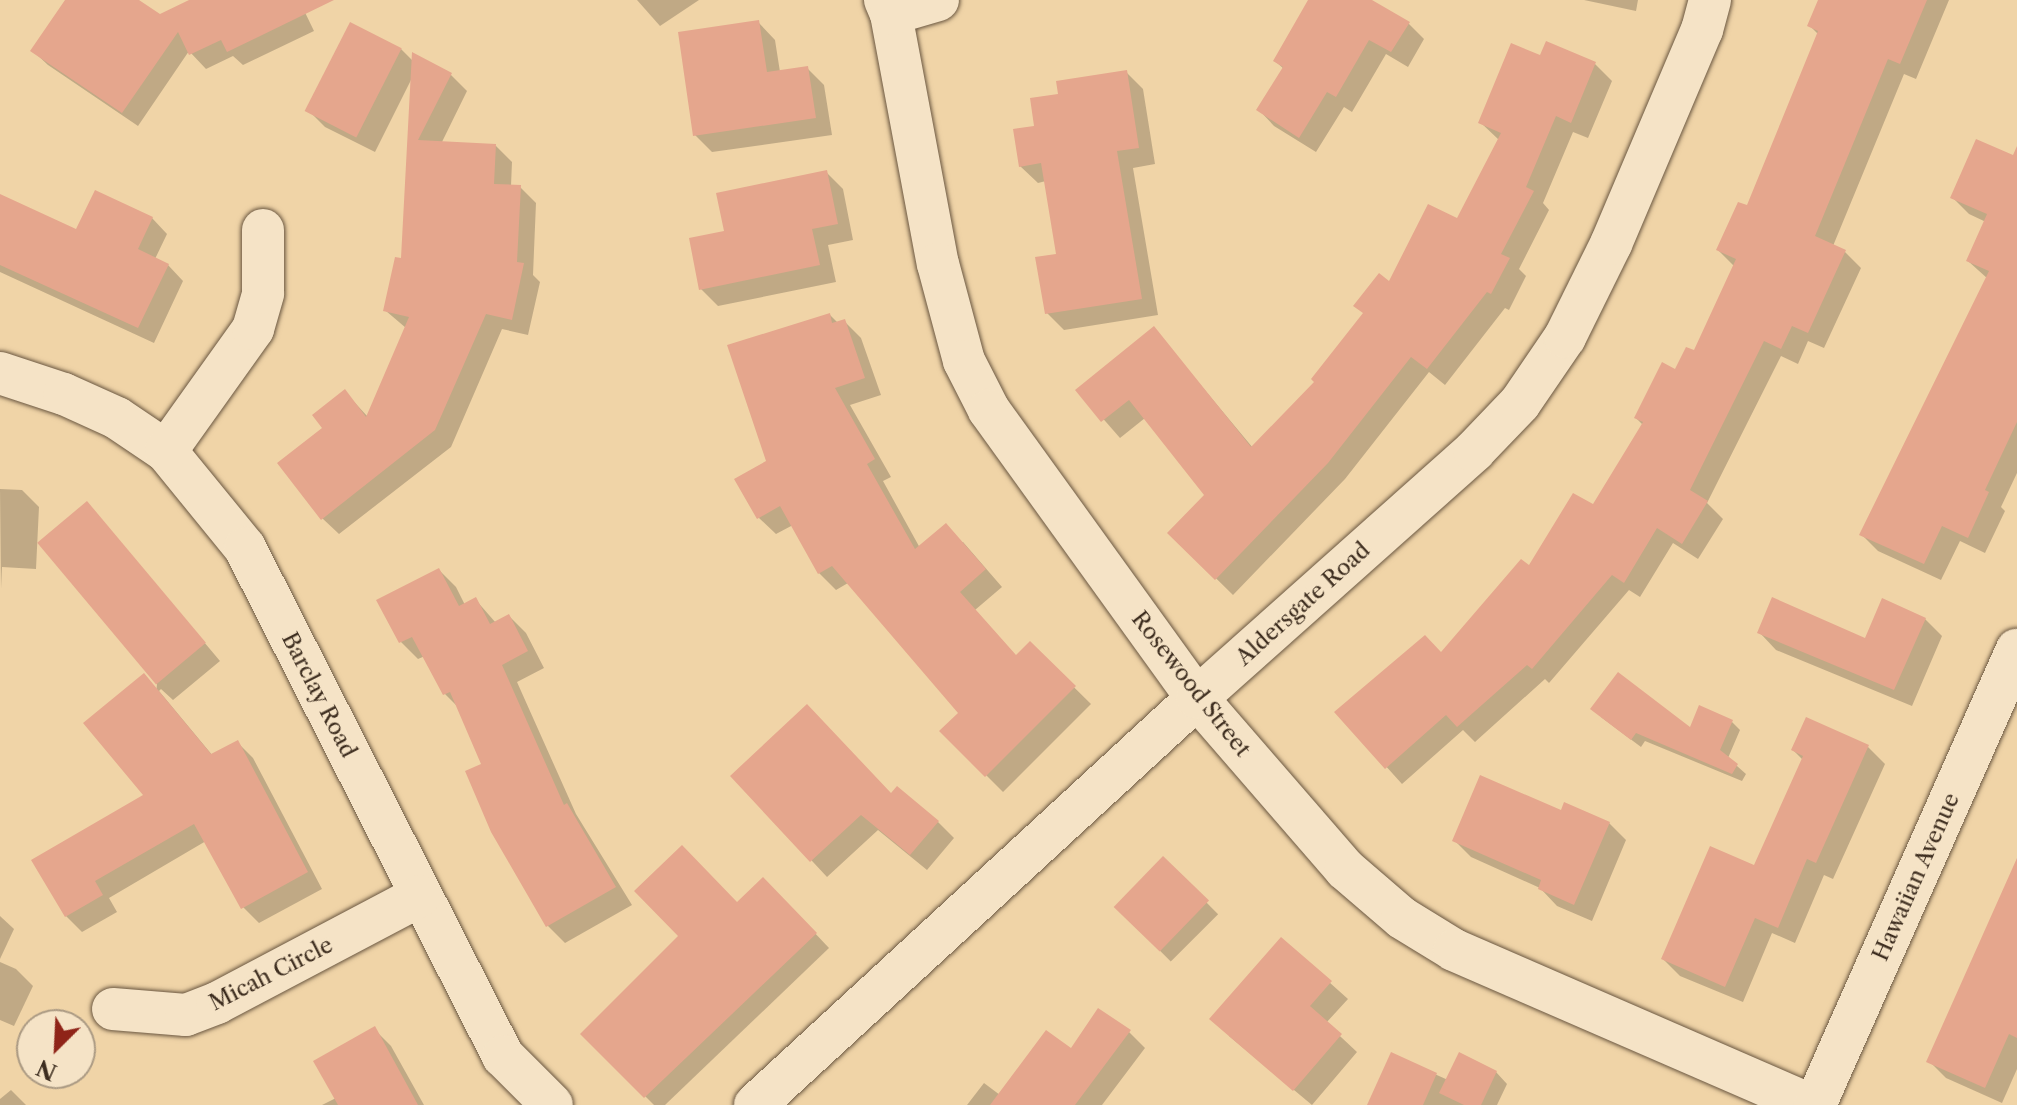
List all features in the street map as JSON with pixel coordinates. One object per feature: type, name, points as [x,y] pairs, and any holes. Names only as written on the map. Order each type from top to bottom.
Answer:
[{"type":"street","points":[[888,7],[938,0]]},
{"type":"street","name":"Aldersgate Road","points":[[755,1105],[1197,698],[1463,461],[1520,403],[1565,337],[1611,244],[1702,30],[1710,0]]},
{"type":"street","name":"Rosewood Street","points":[[888,7],[938,264],[964,361],[989,410],[1197,698],[1345,869],[1402,918],[1454,950],[1813,1105]]},
{"type":"street","points":[[166,451],[253,329],[263,293],[263,230]]},
{"type":"street","name":"Barclay Road","points":[[0,373],[52,390],[117,418],[166,451],[245,548],[503,1056],[552,1105]]},
{"type":"street","name":"Hawaiian Avenue","points":[[1813,1105],[2017,650]]},
{"type":"street","name":"Micah Circle","points":[[113,1009],[186,1015],[217,1003],[420,896]]},
{"type":"building","points":[[65,0],[139,0],[160,14],[189,0],[334,0],[227,52],[221,40],[189,55],[178,32],[122,113],[30,51]]},
{"type":"building","points":[[1308,0],[1372,0],[1410,22],[1391,52],[1369,40],[1336,97],[1327,92],[1299,138],[1256,110],[1283,67],[1273,61]]},
{"type":"building","points":[[1818,0],[1927,0],[1900,64],[1888,59],[1815,236],[1846,250],[1808,333],[1792,326],[1781,349],[1764,341],[1690,490],[1708,501],[1682,544],[1657,528],[1624,583],[1612,575],[1532,669],[1527,665],[1457,727],[1446,715],[1385,769],[1334,712],[1425,635],[1441,652],[1521,559],[1529,565],[1573,493],[1593,504],[1643,422],[1634,418],[1662,362],[1675,369],[1686,347],[1694,350],[1736,259],[1716,250],[1738,202],[1747,205],[1818,31],[1807,26]]},
{"type":"building","points":[[759,20],[767,72],[808,66],[816,118],[693,136],[678,32]]},
{"type":"building","points":[[350,22],[402,48],[356,137],[305,111]]},
{"type":"building","points":[[1546,41],[1596,62],[1571,123],[1556,116],[1526,187],[1534,191],[1501,254],[1510,258],[1491,294],[1487,292],[1427,369],[1411,357],[1328,463],[1215,580],[1167,533],[1204,495],[1129,400],[1101,422],[1075,390],[1154,326],[1251,447],[1314,382],[1311,379],[1363,313],[1353,306],[1379,273],[1389,281],[1428,204],[1457,218],[1501,133],[1478,123],[1511,43],[1540,55]]},
{"type":"building","points":[[412,52],[452,73],[418,140],[496,144],[494,184],[521,185],[517,262],[524,263],[512,320],[486,314],[435,430],[321,520],[277,463],[322,428],[312,415],[345,389],[366,417],[409,317],[383,311],[395,257],[401,258]]},
{"type":"building","points":[[1127,70],[1139,148],[1117,151],[1142,299],[1045,314],[1035,257],[1056,254],[1041,163],[1019,167],[1013,129],[1034,126],[1030,98],[1058,94],[1056,81]]},
{"type":"building","points":[[1976,139],[2013,155],[2017,146],[2017,422],[1985,490],[1989,492],[1968,538],[1942,526],[1924,564],[1859,535],[1989,271],[1966,261],[1987,214],[1950,198]]},
{"type":"building","points":[[827,170],[838,224],[812,229],[820,265],[699,290],[689,238],[724,231],[716,193]]},
{"type":"building","points":[[95,190],[153,217],[138,249],[169,264],[138,328],[0,265],[0,194],[76,229]]},
{"type":"building","points":[[830,313],[832,323],[845,319],[865,378],[835,388],[875,459],[867,464],[915,549],[946,523],[986,569],[960,592],[1016,655],[1030,641],[1076,686],[985,777],[939,731],[958,713],[832,566],[818,574],[780,506],[757,519],[734,479],[766,461],[727,345]]},
{"type":"building","points":[[87,501],[206,643],[156,684],[37,543]]},
{"type":"building","points":[[439,568],[459,606],[476,597],[490,624],[509,614],[528,651],[502,665],[564,805],[567,803],[616,887],[546,927],[491,832],[465,771],[481,764],[450,692],[443,695],[412,637],[399,643],[376,600]]},
{"type":"building","points":[[1772,597],[1865,638],[1882,598],[1926,618],[1894,690],[1757,633]]},
{"type":"building","points":[[1618,672],[1690,727],[1699,705],[1733,720],[1720,750],[1738,764],[1732,774],[1636,733],[1631,740],[1590,709]]},
{"type":"building","points":[[144,673],[211,754],[238,740],[308,872],[241,909],[194,824],[95,881],[103,895],[65,917],[31,860],[143,795],[83,723]]},
{"type":"building","points":[[807,704],[891,793],[897,786],[939,821],[910,855],[861,815],[810,862],[730,776]]},
{"type":"building","points":[[1806,717],[1869,745],[1816,863],[1807,859],[1778,928],[1755,918],[1725,987],[1661,959],[1710,846],[1754,865],[1803,756],[1791,750]]},
{"type":"building","points":[[1480,775],[1561,810],[1564,802],[1610,822],[1574,905],[1538,889],[1541,880],[1452,841]]},
{"type":"building","points":[[682,845],[737,902],[763,877],[817,933],[644,1098],[580,1034],[678,936],[634,891]]},
{"type":"building","points":[[1163,856],[1209,900],[1160,952],[1114,907]]},
{"type":"building","points":[[2017,858],[2017,1038],[2009,1034],[1985,1088],[1926,1062]]},
{"type":"building","points":[[1281,937],[1332,981],[1310,1006],[1342,1034],[1293,1091],[1209,1019]]},
{"type":"building","points":[[1098,1008],[1131,1030],[1075,1105],[990,1105],[1046,1030],[1071,1048]]},
{"type":"building","points":[[375,1026],[418,1105],[338,1105],[313,1061]]},
{"type":"building","points":[[1391,1052],[1437,1073],[1423,1105],[1367,1105]]},
{"type":"building","points":[[1459,1052],[1497,1071],[1481,1105],[1464,1105],[1439,1093]]}]
